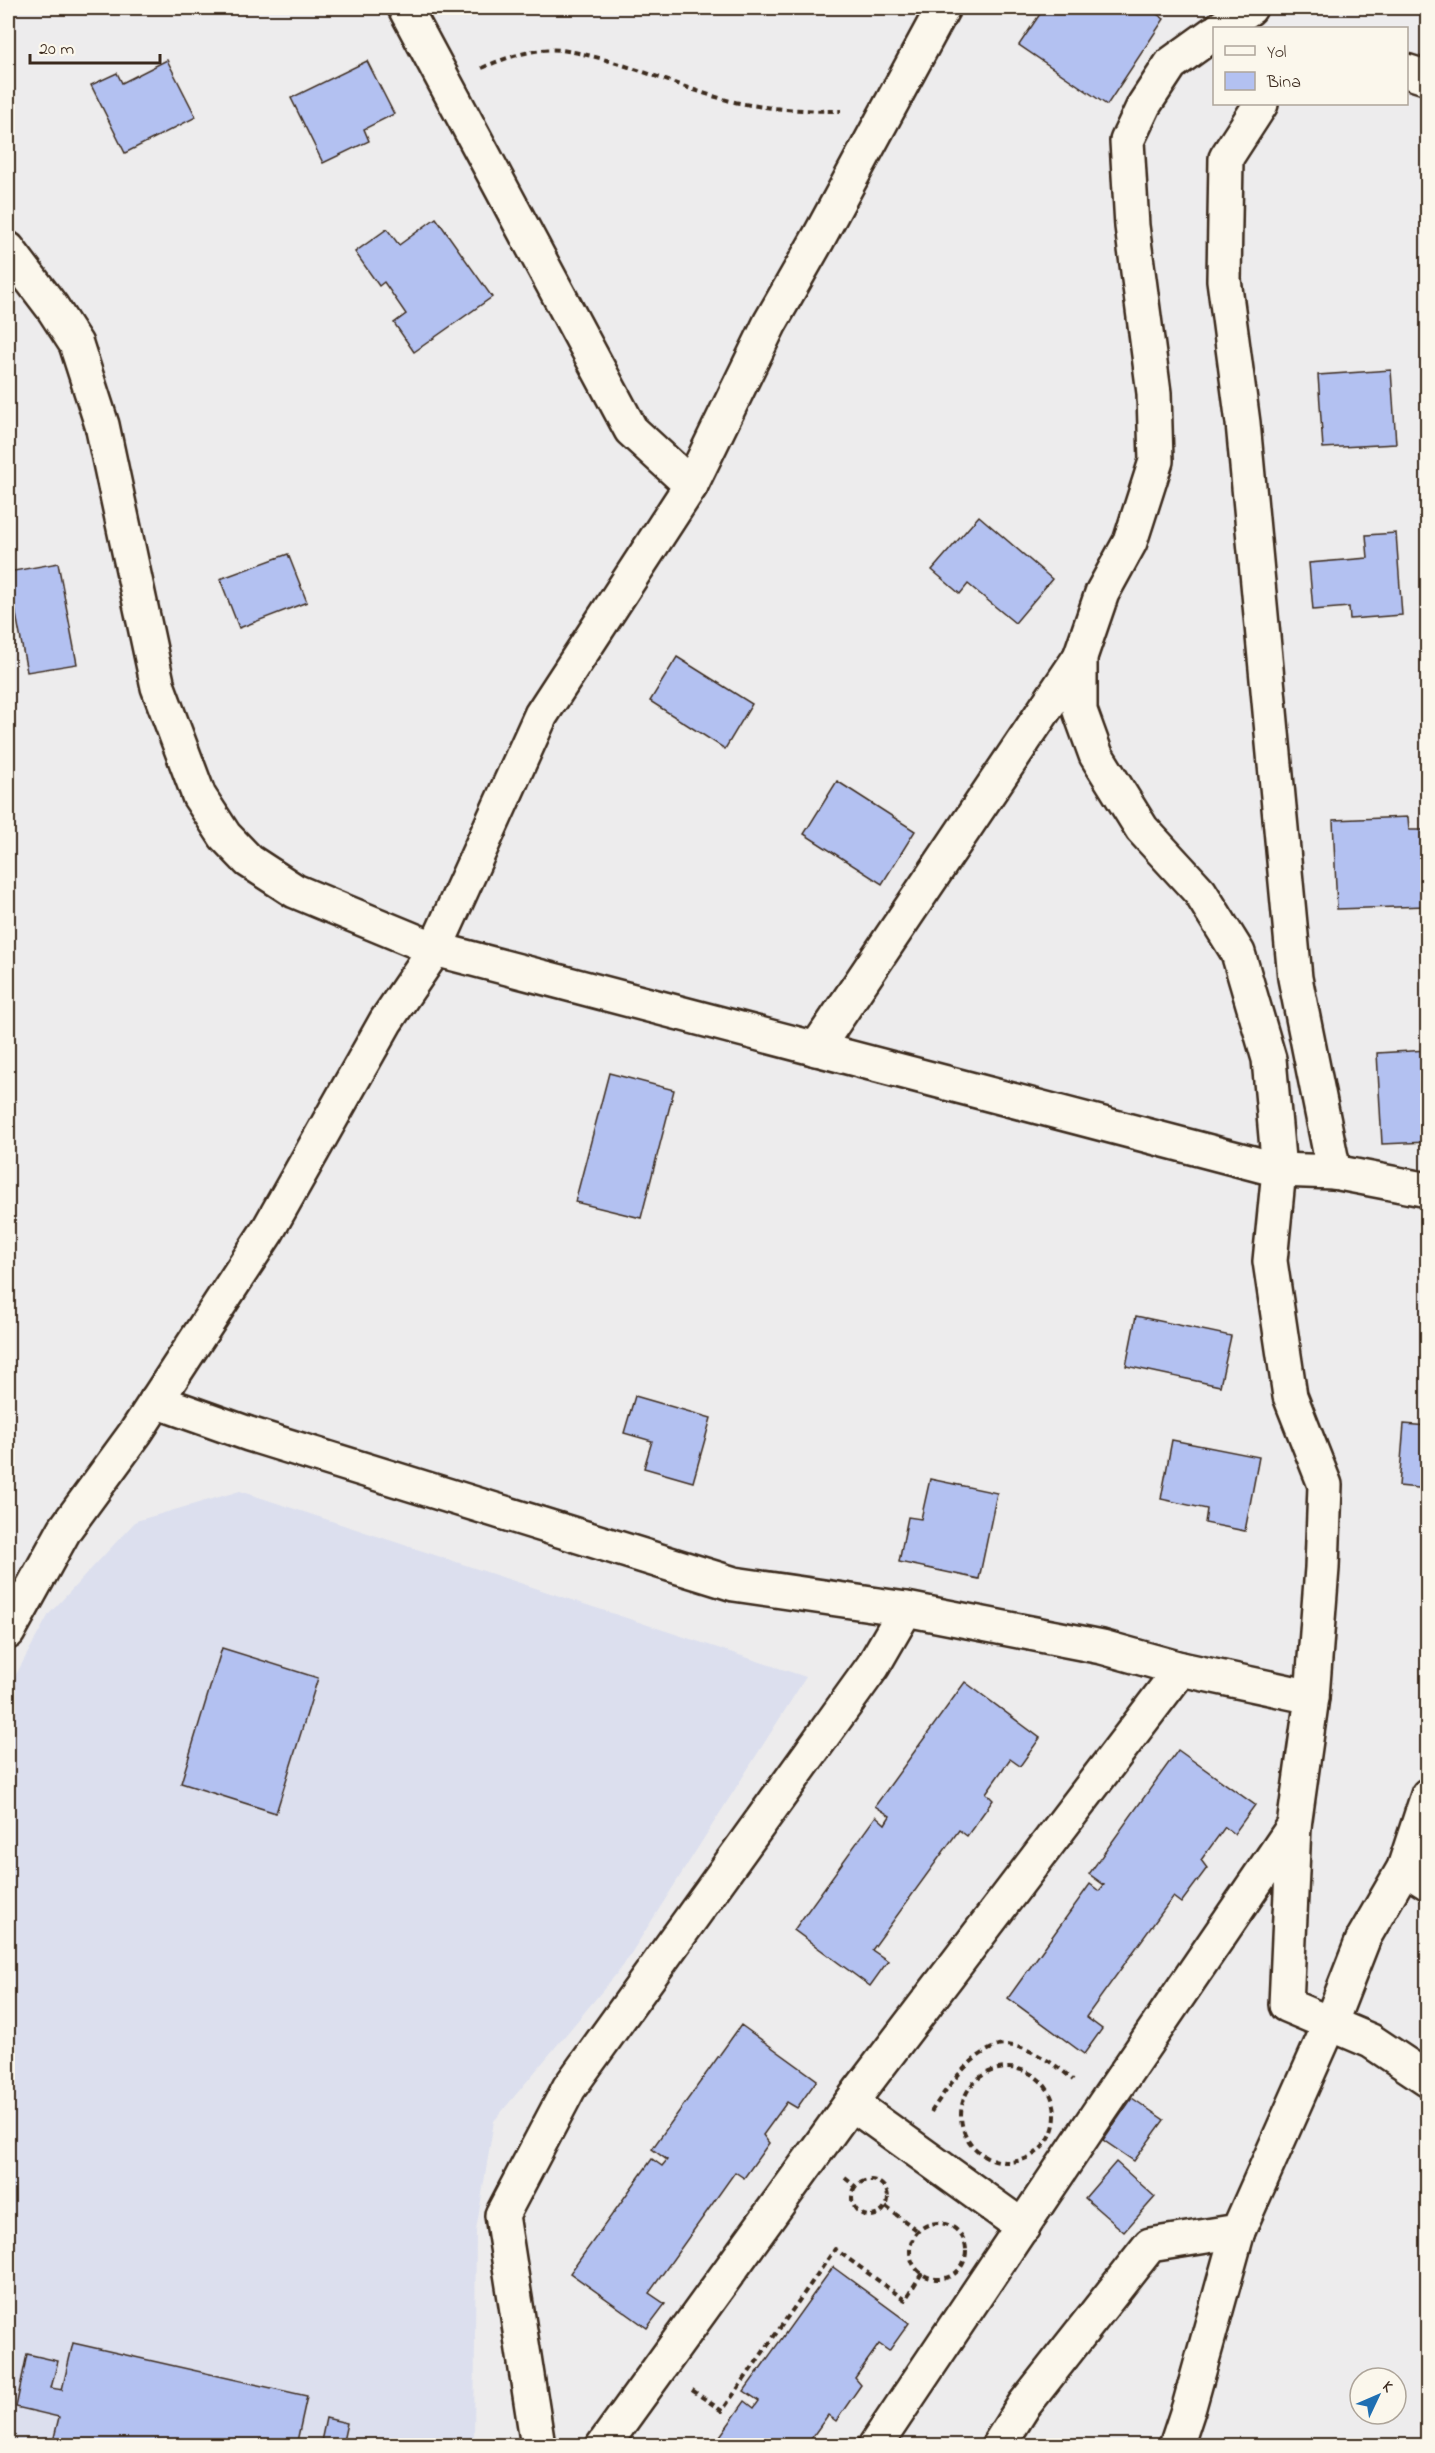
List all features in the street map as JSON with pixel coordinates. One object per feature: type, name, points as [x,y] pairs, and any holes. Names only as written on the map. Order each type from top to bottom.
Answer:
[{"type":"street","points":[[405,8],[631,430],[692,485]]},
{"type":"street","points":[[8,1632],[65,1529],[156,1401],[268,1230],[386,1021],[435,949],[541,715],[692,485],[770,323],[943,8]]},
{"type":"street","points":[[1222,27],[1250,8]]},
{"type":"street","points":[[816,1049],[1080,657],[1102,593],[1130,542],[1156,461],[1154,393],[1132,226],[1127,141],[1144,105],[1171,64],[1213,34]]},
{"type":"street","points":[[1408,71],[1428,78]]},
{"type":"street","points":[[1260,105],[1226,158],[1224,280],[1244,434],[1295,978],[1334,1172]]},
{"type":"street","points":[[8,249],[52,307],[76,344],[102,424],[158,687],[199,796],[225,836],[249,861],[295,891],[435,949],[1279,1170],[1334,1172],[1428,1190]]},
{"type":"street","points":[[1080,657],[1080,711],[1096,755],[1142,829],[1200,892],[1238,953],[1269,1059],[1279,1170],[1270,1261],[1290,1396],[1325,1485],[1322,1568],[1312,1697],[1294,1826],[1286,2005],[1371,2041],[1428,2079]]},
{"type":"street","points":[[156,1401],[249,1434],[734,1584],[906,1609],[1102,1647],[1181,1668],[1312,1697]]},
{"type":"street","points":[[538,2445],[502,2215],[569,2088],[873,1666],[906,1609]]},
{"type":"street","points":[[603,2445],[851,2103],[1181,1668]]},
{"type":"street","points":[[1176,2445],[1189,2407],[1238,2231],[1330,2024],[1364,1937],[1416,1875],[1428,1795]]},
{"type":"street","points":[[875,2445],[1294,1826]]},
{"type":"street","points":[[851,2103],[1023,2227]]},
{"type":"street","points":[[998,2445],[1024,2405],[1150,2245],[1238,2231]]},
{"type":"path","points":[[446,84],[509,55],[560,50],[611,63],[726,100],[804,111],[887,111]]},
{"type":"path","points":[[880,2183],[956,2079],[978,2058],[997,2046],[1017,2046],[1041,2056],[1069,2076],[1101,2109]]},
{"type":"path","points":[[1006,2068],[1022,2070],[1036,2077],[1050,2096],[1056,2118],[1052,2134],[1044,2147],[1031,2157],[1017,2162],[1001,2162],[986,2157],[974,2147],[963,2127],[962,2104],[968,2091],[978,2079],[992,2071],[1006,2068]]},
{"type":"path","points":[[872,2180],[880,2183],[888,2195],[886,2207],[877,2216],[864,2216],[855,2208],[853,2191],[861,2183],[872,2180]]},
{"type":"path","points":[[886,2207],[918,2231]]},
{"type":"path","points":[[936,2223],[945,2224],[961,2234],[966,2250],[961,2267],[947,2278],[930,2278],[922,2273],[911,2258],[910,2249],[918,2231],[936,2223]]},
{"type":"path","points":[[660,2367],[722,2411],[835,2249],[905,2300],[922,2273]]},
{"type":"shaded area","points":[[240,1491],[806,1677],[623,1966],[494,2121],[476,2231],[474,2445],[8,2446],[8,1689],[49,1614],[136,1521]]},
{"type":"building","points":[[1044,8],[1148,8],[1164,19],[1107,105],[1019,45]]},
{"type":"building","points":[[167,60],[196,117],[125,153],[91,85],[117,73],[122,83]]},
{"type":"building","points":[[367,61],[394,114],[364,129],[369,141],[323,163],[291,98]]},
{"type":"building","points":[[436,218],[492,297],[414,352],[394,323],[406,314],[384,282],[379,286],[355,252],[387,229],[399,245]]},
{"type":"building","points":[[1391,370],[1396,444],[1323,448],[1318,375]]},
{"type":"building","points":[[979,516],[1052,579],[1015,623],[968,584],[960,594],[932,570]]},
{"type":"building","points":[[1396,533],[1402,615],[1350,619],[1349,607],[1313,610],[1309,563],[1368,558],[1366,535]]},
{"type":"building","points":[[288,554],[307,602],[239,628],[220,579]]},
{"type":"building","points":[[58,563],[77,664],[27,672],[8,572]]},
{"type":"building","points":[[677,657],[752,704],[725,749],[650,701]]},
{"type":"building","points":[[837,781],[915,831],[882,884],[804,834]]},
{"type":"building","points":[[1408,817],[1409,830],[1423,830],[1426,906],[1337,909],[1333,820]]},
{"type":"building","points":[[1428,1050],[1428,1142],[1382,1144],[1377,1053]]},
{"type":"building","points":[[609,1073],[674,1090],[641,1218],[575,1202]]},
{"type":"building","points":[[1136,1316],[1231,1336],[1220,1386],[1126,1366]]},
{"type":"building","points":[[635,1396],[711,1418],[693,1482],[644,1468],[652,1441],[624,1433]]},
{"type":"building","points":[[1404,1424],[1428,1426],[1428,1489],[1399,1486]]},
{"type":"building","points":[[1172,1440],[1259,1457],[1245,1531],[1205,1523],[1207,1509],[1161,1499]]},
{"type":"building","points":[[930,1479],[997,1493],[979,1579],[899,1562],[908,1517],[921,1519]]},
{"type":"building","points":[[222,1648],[318,1678],[276,1813],[181,1783]]},
{"type":"building","points":[[965,1682],[1040,1738],[1020,1766],[1010,1759],[986,1793],[993,1800],[967,1836],[959,1830],[872,1950],[888,1961],[870,1986],[794,1930],[876,1816],[885,1824],[890,1816],[875,1806]]},
{"type":"building","points":[[1178,1750],[1255,1805],[1234,1834],[1225,1827],[1201,1860],[1207,1868],[1181,1903],[1173,1897],[1086,2017],[1102,2029],[1084,2054],[1008,1998],[1090,1884],[1099,1891],[1104,1885],[1089,1874]]},
{"type":"building","points":[[741,2025],[817,2080],[797,2108],[787,2102],[763,2135],[769,2143],[744,2178],[735,2172],[649,2293],[665,2304],[647,2328],[570,2273],[652,2159],[662,2166],[667,2160],[652,2149]]},
{"type":"building","points":[[1132,2098],[1164,2120],[1134,2161],[1103,2140]]},
{"type":"building","points":[[1116,2162],[1155,2197],[1124,2232],[1085,2198]]},
{"type":"building","points":[[833,2267],[909,2323],[889,2351],[879,2344],[855,2378],[861,2385],[836,2421],[828,2415],[806,2446],[713,2446],[745,2401],[754,2408],[759,2401],[744,2391]]},
{"type":"building","points":[[73,2343],[307,2396],[296,2446],[52,2446],[59,2417],[16,2407],[27,2354],[58,2361],[51,2388],[62,2390]]},
{"type":"building","points":[[326,2418],[347,2423],[342,2446],[320,2446]]}]
